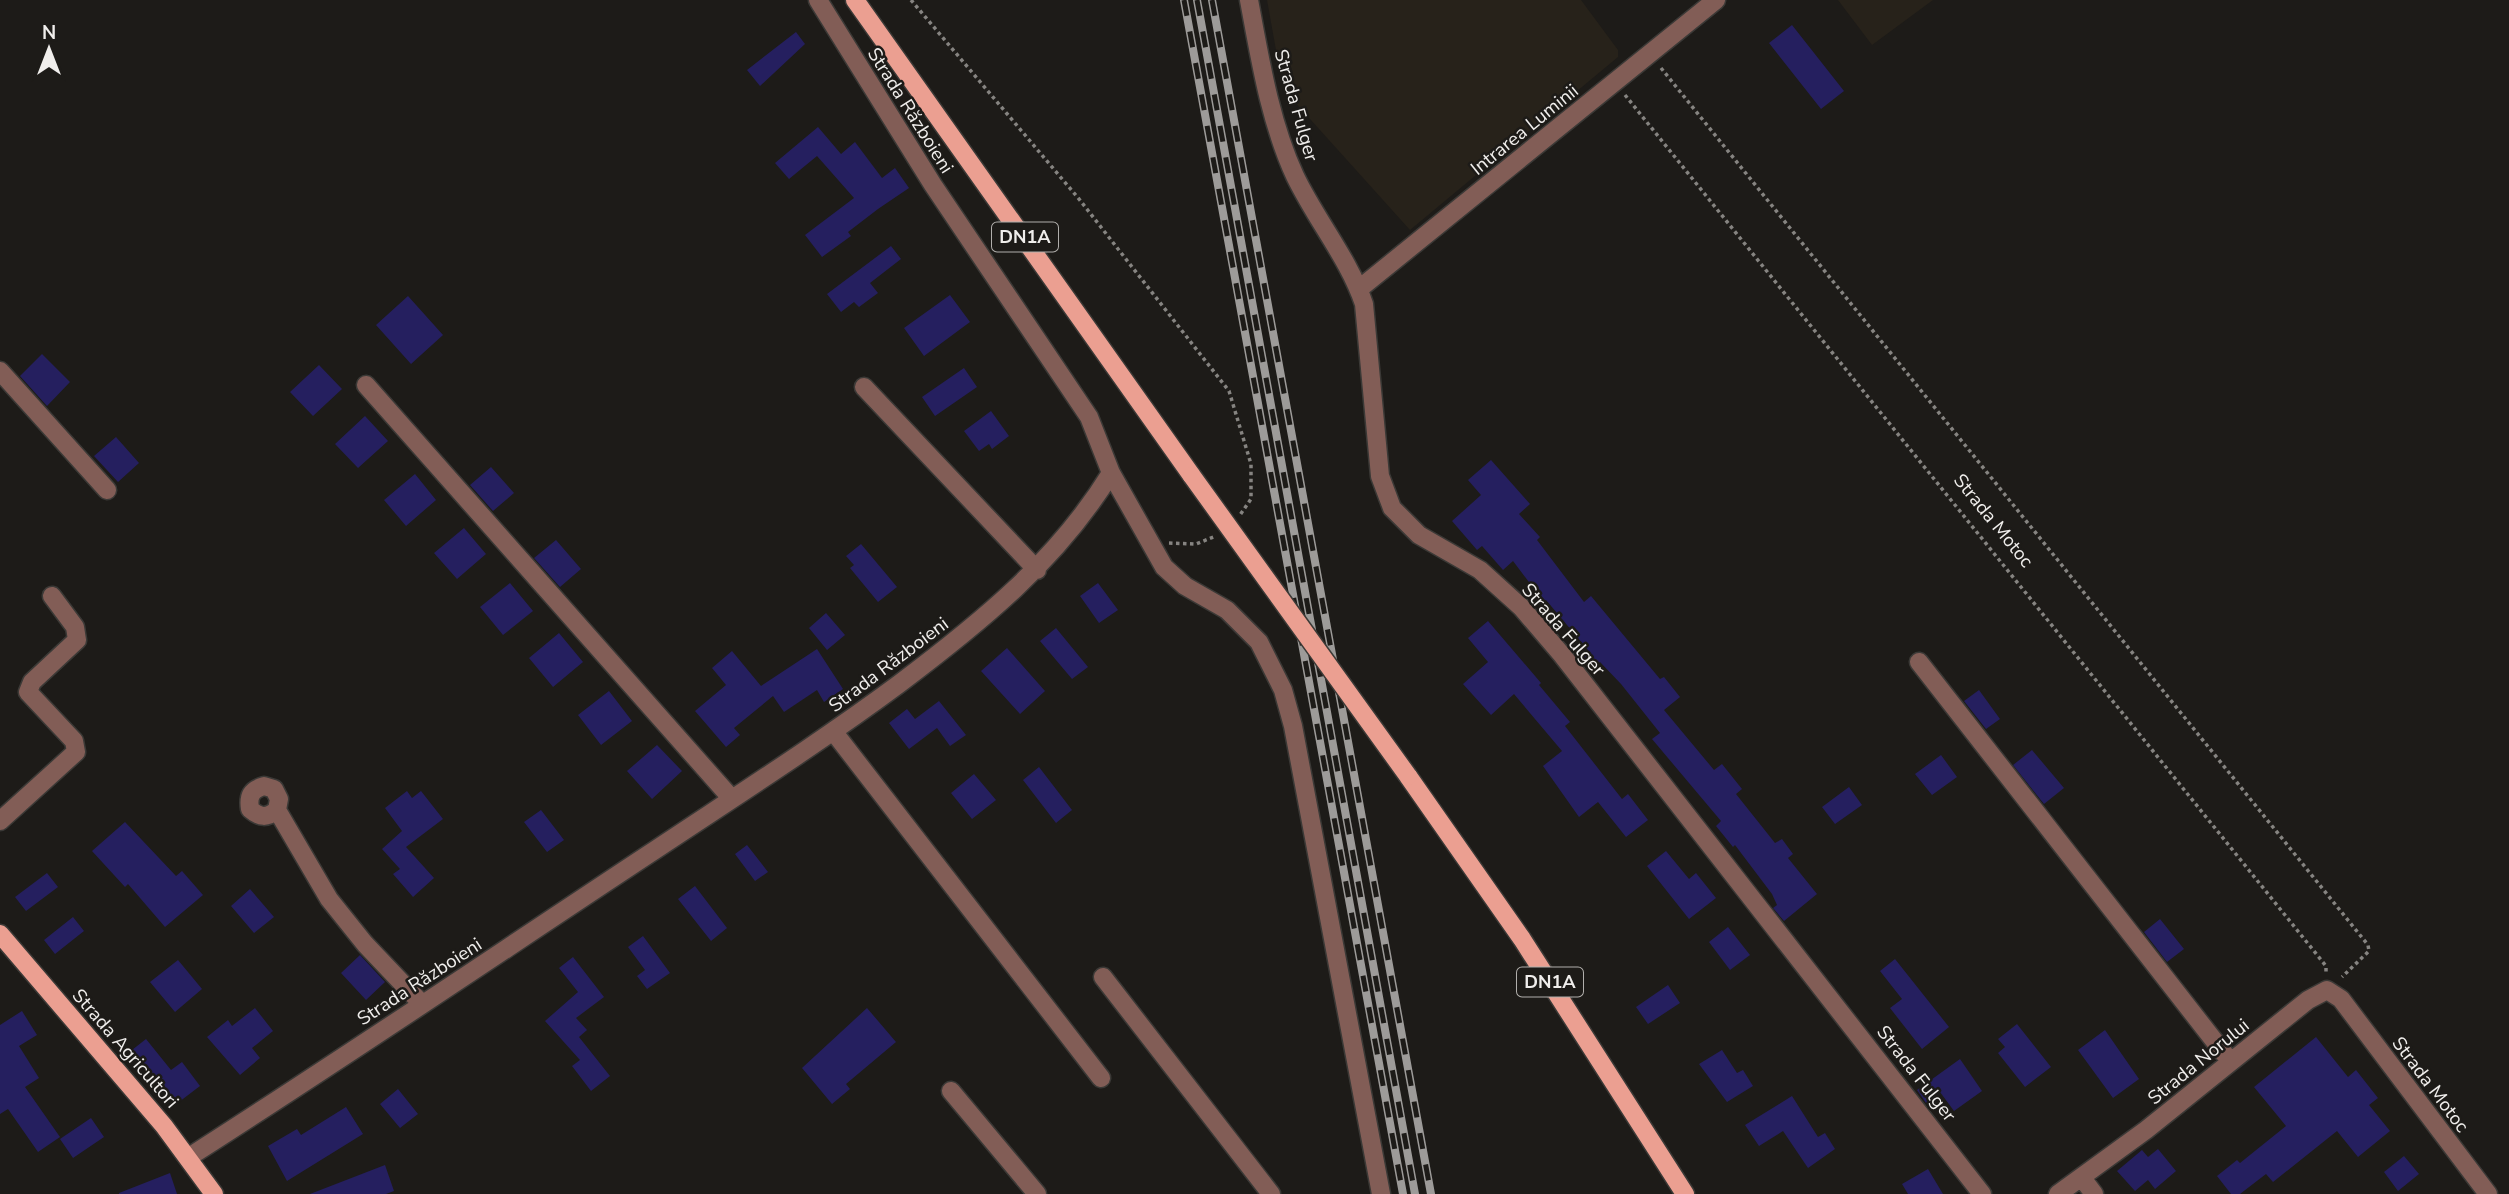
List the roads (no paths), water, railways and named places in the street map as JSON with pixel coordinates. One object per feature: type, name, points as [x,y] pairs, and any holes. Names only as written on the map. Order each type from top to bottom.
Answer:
[{"type":"main road","name":"DN1A","points":[[855,0],[1514,927],[1685,1194]]},
{"type":"main road","name":"Strada Agricultori","points":[[0,934],[189,1157],[214,1194]]},
{"type":"street","name":"Strada Războieni","points":[[189,1157],[833,731],[961,637],[1007,599],[1037,569],[1091,505],[1111,473],[1089,417],[933,185],[818,0]]},
{"type":"street","name":"Strada Fulger","points":[[1249,0],[1272,105],[1293,172],[1313,214],[1359,289],[1367,320],[1380,476],[1392,508],[1419,535],[1480,569],[1521,607],[1947,1145],[1982,1194]]},
{"type":"street","name":"Intrarea Luminii","points":[[1359,289],[1716,0]]},
{"type":"street","points":[[0,371],[107,490]]},
{"type":"street","points":[[366,385],[732,799]]},
{"type":"street","points":[[864,387],[1037,569]]},
{"type":"street","points":[[1111,473],[1146,540],[1164,567],[1185,586],[1227,610],[1246,627],[1265,653],[1283,690],[1293,726],[1381,1194]]},
{"type":"street","points":[[0,821],[76,752],[74,741],[28,692],[28,686],[77,640],[75,626],[52,596]]},
{"type":"street","points":[[1919,662],[2230,1061]]},
{"type":"street","points":[[833,731],[1101,1078]]},
{"type":"street","points":[[277,810],[329,899],[365,944],[422,1004]]},
{"type":"street","points":[[1103,976],[1271,1194]]},
{"type":"street","name":"Strada Norului","points":[[2058,1194],[2230,1061],[2331,993]]},
{"type":"street","name":"Strada Motoc","points":[[2331,993],[2488,1194]]},
{"type":"street","points":[[951,1091],[1037,1194]]},
{"type":"street","points":[[2082,1178],[2094,1194]]},
{"type":"railway","points":[[1184,0],[1403,1194]]},
{"type":"railway","points":[[1197,0],[1415,1194]]},
{"type":"railway","points":[[1212,0],[1431,1194]]}]
